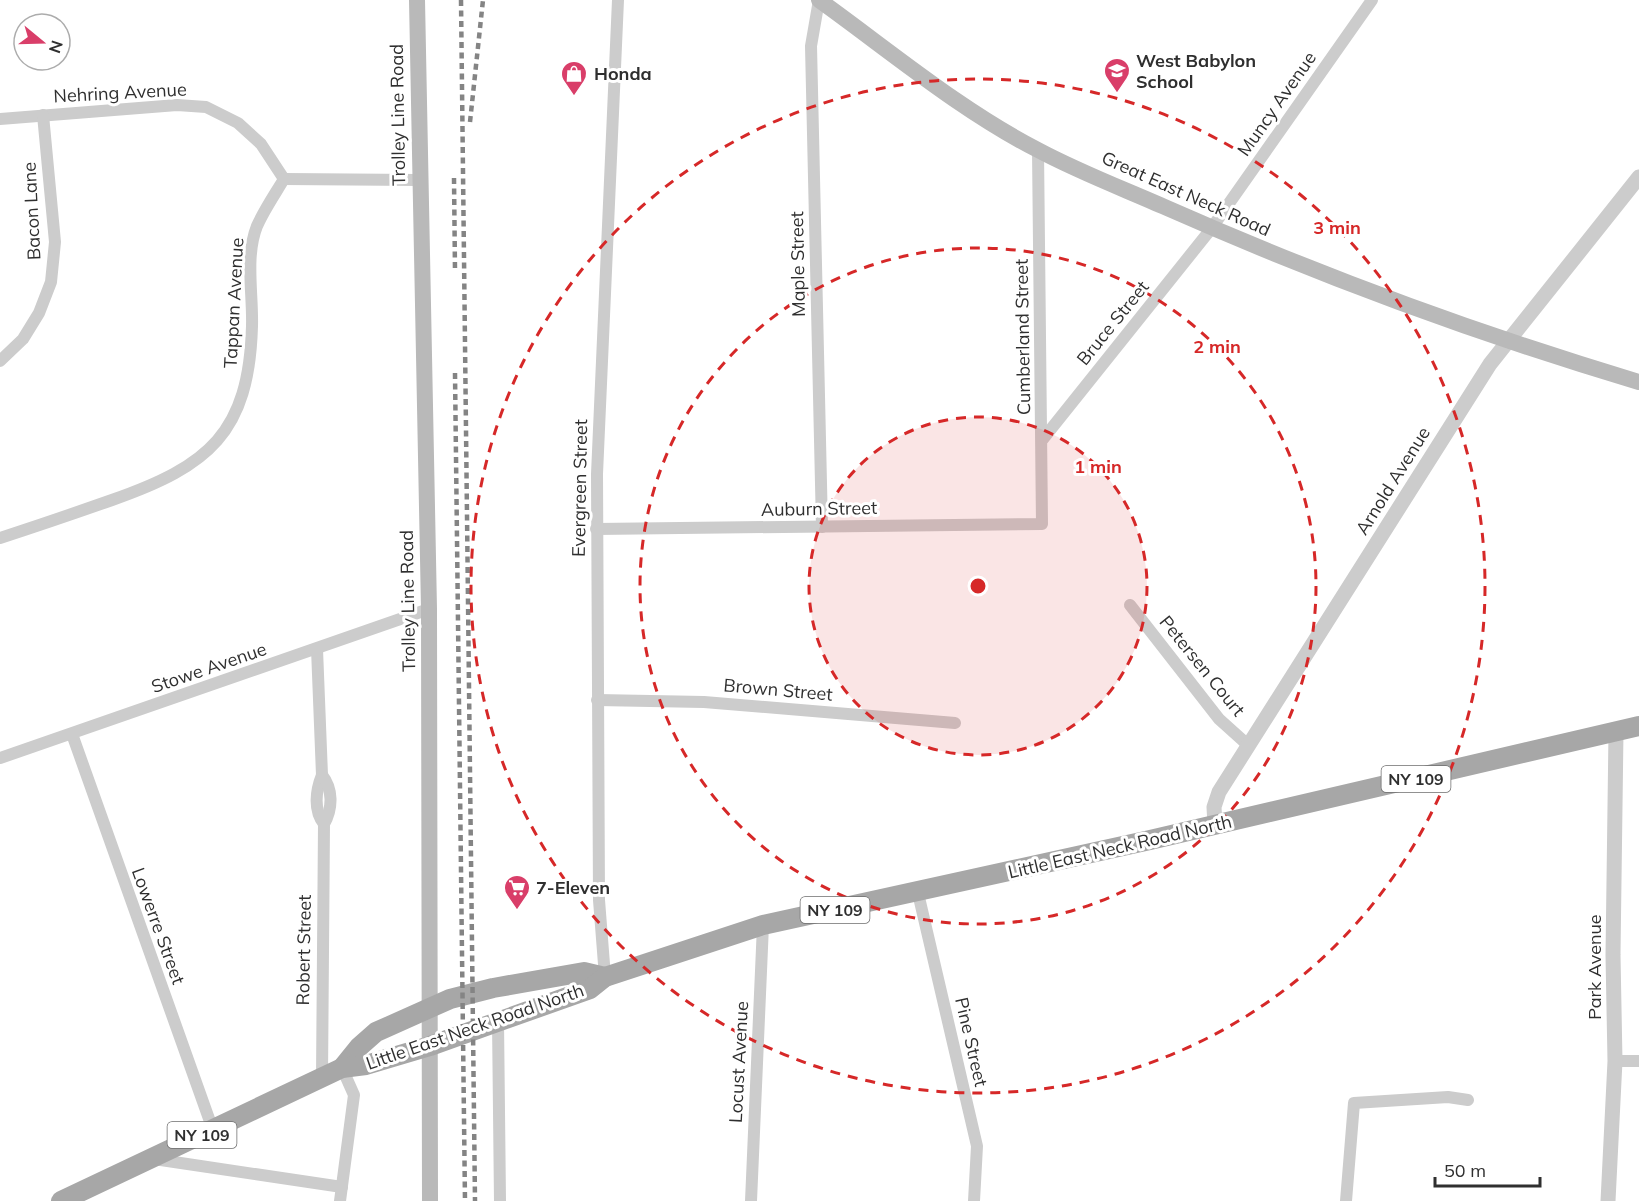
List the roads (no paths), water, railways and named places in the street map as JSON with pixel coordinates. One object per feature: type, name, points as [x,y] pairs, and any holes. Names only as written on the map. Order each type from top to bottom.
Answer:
[{"type":"main road","name":"Trolley Line Road","points":[[417,0],[418,180],[429,609],[430,1201]]},
{"type":"main road","name":"Great East Neck Road","points":[[819,0],[973,111],[1038,150],[1211,229],[1373,294],[1508,341],[1639,382]]},
{"type":"main road","name":"Little East Neck Road North","points":[[62,1201],[342,1068],[366,1065],[430,1046],[590,989],[605,977],[764,925],[918,893],[1639,726]]},
{"type":"main road","name":"Little East Neck Road North","points":[[342,1068],[359,1047],[376,1032],[466,994],[584,972],[605,977]]},
{"type":"street","name":"Evergreen Street","points":[[605,977],[599,900],[596,529],[599,408],[618,0]]},
{"type":"street","name":"Maple Street","points":[[819,0],[811,46],[822,527]]},
{"type":"street","name":"Muncy Avenue","points":[[1211,229],[1372,0]]},
{"type":"street","name":"Nehring Avenue","points":[[0,119],[177,105],[206,107],[238,123],[261,144],[284,178]]},
{"type":"street","name":"Bacon Lane","points":[[0,362],[23,339],[39,313],[51,282],[55,242],[44,115]]},
{"type":"street","name":"Cumberland Street","points":[[1038,150],[1042,524]]},
{"type":"street","name":"Arnold Avenue","points":[[1215,825],[1213,813],[1216,797],[1468,398],[1508,341],[1639,177]]},
{"type":"street","points":[[284,178],[418,180]]},
{"type":"street","name":"Tappan Avenue","points":[[0,538],[150,486],[181,472],[209,451],[230,424],[244,394],[251,364],[252,251],[257,228],[284,178]]},
{"type":"street","name":"Bruce Street","points":[[1042,439],[1211,229]]},
{"type":"street","name":"Auburn Street","points":[[596,529],[1042,524]]},
{"type":"street","name":"Petersen Court","points":[[1130,605],[1219,719],[1249,746]]},
{"type":"street","name":"Stowe Avenue","points":[[0,758],[429,609]]},
{"type":"street","name":"Robert Street","points":[[317,649],[322,775],[317,787],[317,806],[318,816],[324,824],[322,1078]]},
{"type":"street","name":"Brown Street","points":[[597,700],[704,702],[955,723]]},
{"type":"street","name":"Park Avenue","points":[[1608,1201],[1615,1061],[1616,732]]},
{"type":"street","name":"Lowerre Street","points":[[72,734],[213,1130]]},
{"type":"street","name":"Pine Street","points":[[918,893],[977,1146],[974,1201]]},
{"type":"street","name":"Locust Avenue","points":[[751,1201],[764,925]]},
{"type":"street","points":[[498,1022],[500,1201]]},
{"type":"street","points":[[1615,1061],[1639,1060]]},
{"type":"street","points":[[340,1201],[354,1095],[342,1068]]},
{"type":"street","points":[[1346,1201],[1354,1103],[1448,1097],[1468,1100]]},
{"type":"street","points":[[154,1158],[342,1187]]},
{"type":"railway","points":[[461,0],[475,1201]]},
{"type":"railway","points":[[470,122],[483,0]]},
{"type":"railway","points":[[454,178],[455,271]]},
{"type":"railway","points":[[455,373],[465,1201]]},
{"type":"place","name":"West Babylon School","points":[[1117,94]]},
{"type":"place","name":"Honda","points":[[574,97]]},
{"type":"place","name":"7-Eleven","points":[[517,911]]}]
